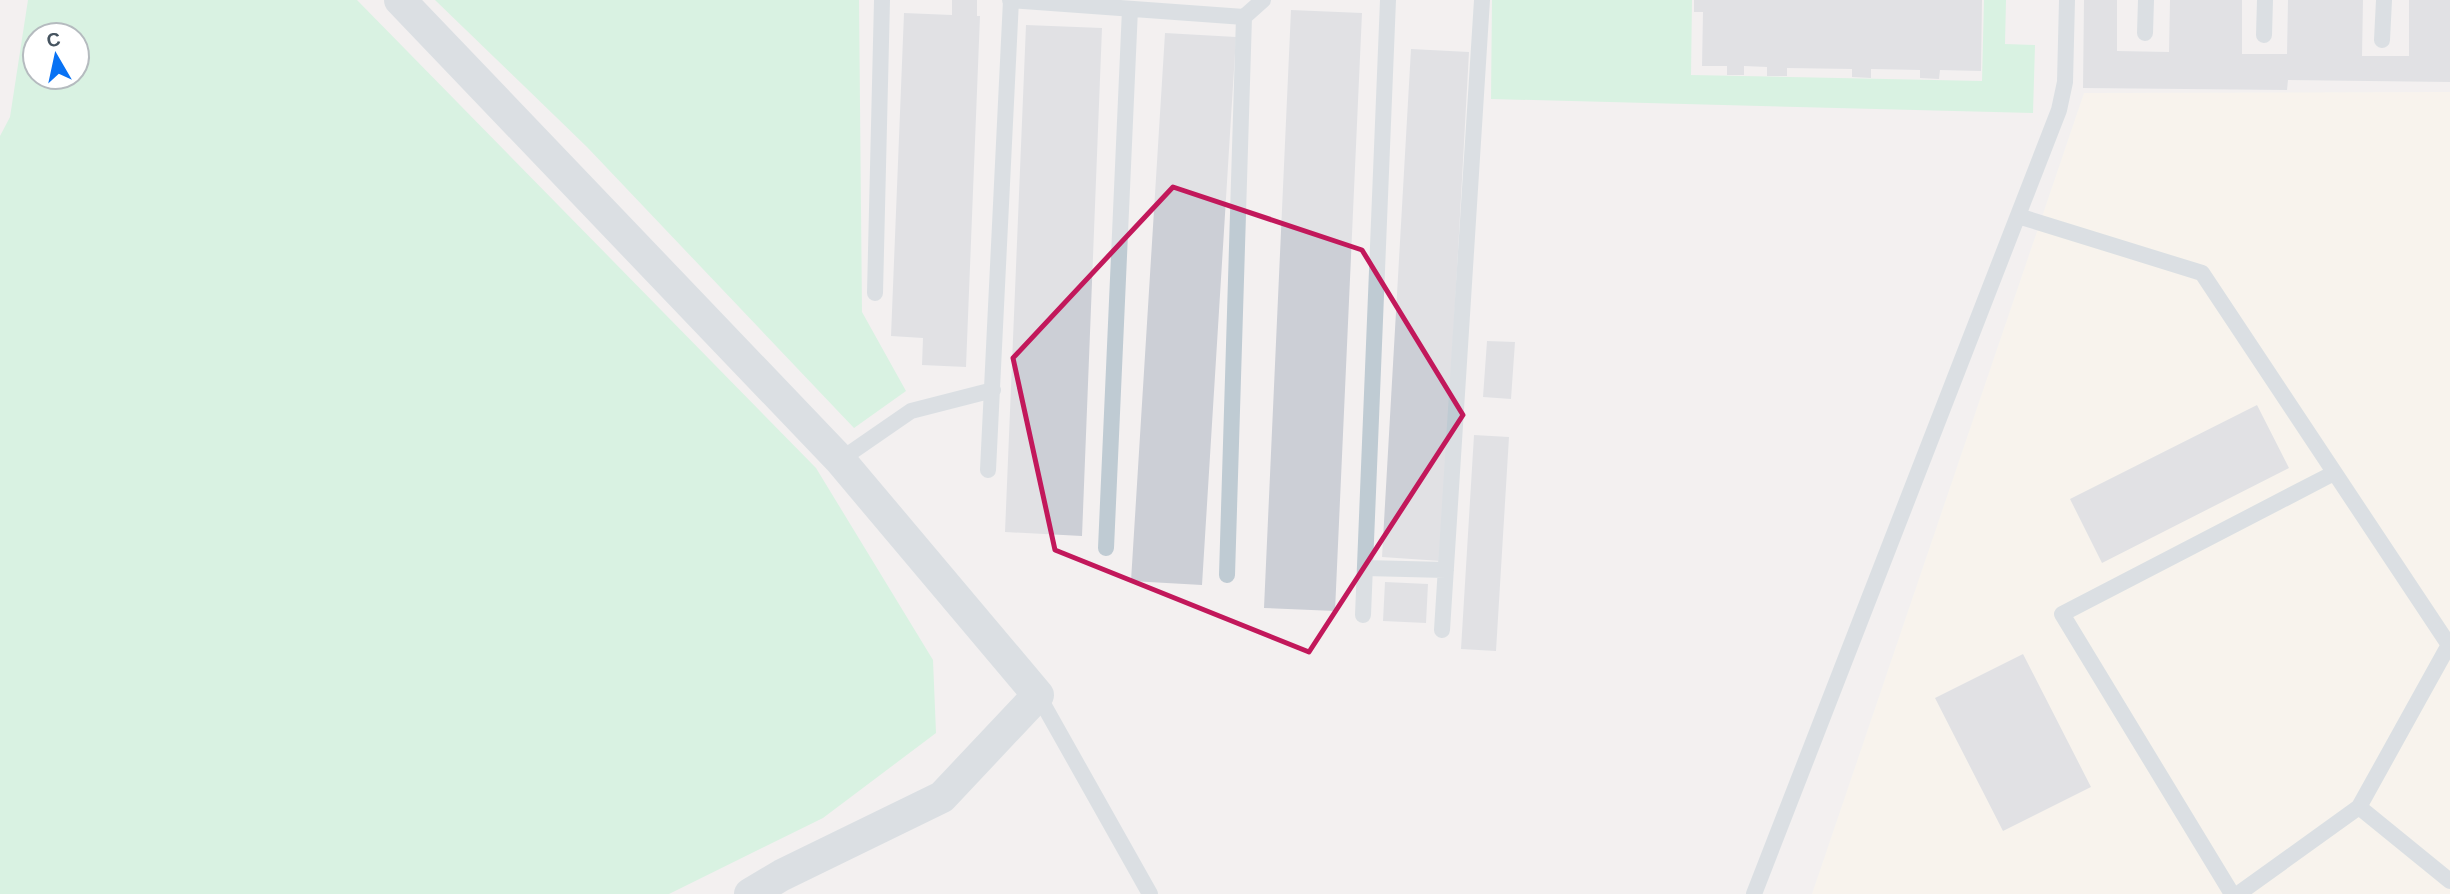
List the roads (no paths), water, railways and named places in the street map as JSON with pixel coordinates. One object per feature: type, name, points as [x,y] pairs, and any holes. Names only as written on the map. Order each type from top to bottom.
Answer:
[{"type":"street","points":[[400,0],[840,460],[1038,695],[942,797],[782,875],[750,894]]},
{"type":"lane","points":[[875,293],[882,0]]},
{"type":"lane","points":[[988,470],[1011,0],[1244,17],[1263,0]]},
{"type":"lane","points":[[1363,615],[1388,0]]},
{"type":"lane","points":[[1442,630],[1482,0]]},
{"type":"lane","points":[[1754,894],[2061,101],[2065,82],[2067,0]]},
{"type":"lane","points":[[2145,33],[2146,0]]},
{"type":"lane","points":[[2263,35],[2265,0]]},
{"type":"lane","points":[[2382,40],[2384,0]]},
{"type":"lane","points":[[1105,548],[1130,9]]},
{"type":"lane","points":[[1227,575],[1244,17]]},
{"type":"lane","points":[[2018,216],[2202,273],[2449,644],[2359,807],[2238,894]]},
{"type":"lane","points":[[840,460],[911,411],[993,390]]},
{"type":"lane","points":[[2232,894],[2062,614],[2334,473]]},
{"type":"lane","points":[[1365,568],[1446,570]]},
{"type":"lane","points":[[1038,695],[1150,894]]},
{"type":"lane","points":[[2359,807],[2450,881]]}]
